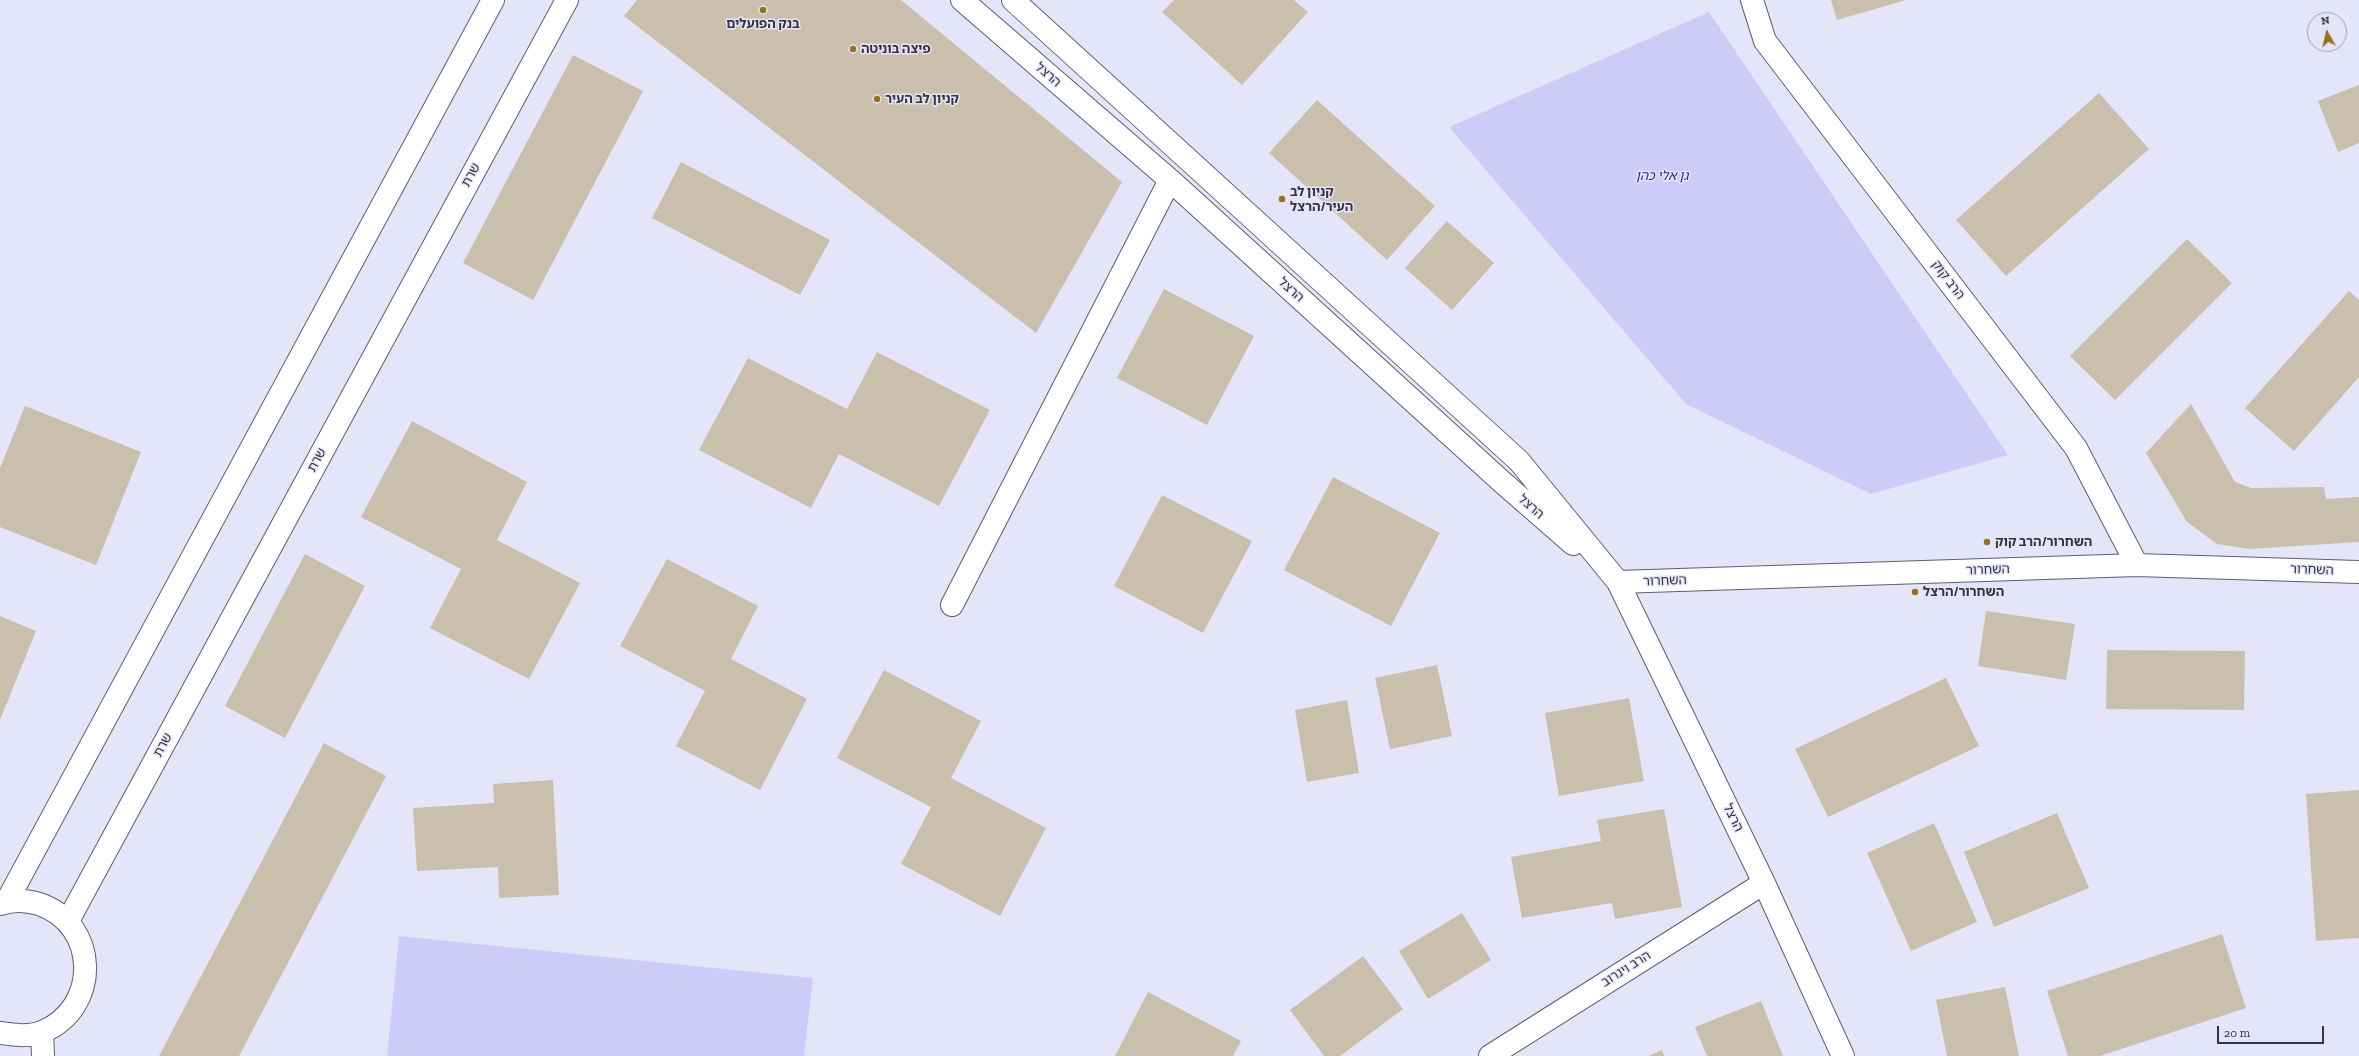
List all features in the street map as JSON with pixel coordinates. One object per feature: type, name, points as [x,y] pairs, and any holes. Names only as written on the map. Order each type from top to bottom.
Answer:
[{"type":"street","points":[[4,903],[493,0]]},
{"type":"street","name":"שרת","points":[[68,921],[567,0]]},
{"type":"street","name":"הרצל","points":[[962,0],[1170,180],[1501,482],[1618,582]]},
{"type":"street","name":"הרצל","points":[[1013,0],[1519,462],[1618,582],[1764,883],[1843,1056]]},
{"type":"street","name":"הרב קוק","points":[[1752,0],[1765,41],[2076,448],[2137,565]]},
{"type":"street","points":[[952,605],[1170,180]]},
{"type":"street","name":"השחרור","points":[[1618,582],[2137,565],[2359,572]]},
{"type":"street","name":"הרב וינרוב","points":[[1490,1056],[1764,883]]},
{"type":"street","points":[[0,1033],[19,1036],[42,1032],[61,1021],[76,1004],[84,984],[86,961],[80,940],[68,921],[50,908],[29,901],[4,903]]},
{"type":"street","points":[[42,1032],[43,1056]]},
{"type":"green space","name":"גן אלי כהן","points":[[1709,12],[2008,455],[1871,494],[1686,404],[1449,127]]},
{"type":"green space","points":[[399,936],[813,978],[804,1056],[387,1056]]},
{"type":"building","name":"קניון לב העיר","points":[[637,0],[901,0],[1122,182],[1036,333],[624,16]]},
{"type":"building","points":[[1174,0],[1294,0],[1308,12],[1242,85],[1162,12]]},
{"type":"building","points":[[1831,0],[1906,0],[1837,20]]},
{"type":"building","points":[[573,55],[643,91],[533,300],[463,263]]},
{"type":"building","points":[[2359,85],[2359,143],[2338,152],[2318,101]]},
{"type":"building","points":[[2099,93],[2149,149],[2006,276],[1956,220]]},
{"type":"building","points":[[1317,100],[1435,206],[1387,260],[1269,153]]},
{"type":"building","points":[[681,162],[830,240],[800,295],[652,218]]},
{"type":"building","points":[[1447,221],[1494,263],[1452,310],[1405,268]]},
{"type":"building","points":[[2187,239],[2232,283],[2115,400],[2070,356]]},
{"type":"building","points":[[1164,289],[1254,336],[1207,425],[1117,378]]},
{"type":"building","points":[[2349,291],[2359,300],[2359,377],[2294,451],[2245,408]]},
{"type":"building","points":[[877,352],[990,410],[939,506],[839,454],[811,508],[699,450],[748,358],[847,409]]},
{"type":"building","points":[[2191,404],[2235,482],[2251,488],[2324,487],[2326,499],[2359,497],[2359,542],[2249,549],[2217,544],[2187,522],[2146,453]]},
{"type":"building","points":[[25,406],[141,452],[96,565],[0,527],[0,468]]},
{"type":"building","points":[[412,421],[527,482],[497,540],[580,583],[529,679],[430,628],[461,569],[361,517]]},
{"type":"building","points":[[1333,477],[1440,533],[1391,626],[1284,570]]},
{"type":"building","points":[[1162,495],[1252,541],[1203,633],[1114,586]]},
{"type":"building","points":[[305,554],[365,586],[285,738],[225,706]]},
{"type":"building","points":[[667,559],[758,606],[731,659],[807,699],[760,790],[676,746],[705,691],[620,646]]},
{"type":"building","points":[[1986,611],[2075,624],[2066,680],[1978,666]]},
{"type":"building","points":[[0,616],[36,631],[0,720]]},
{"type":"building","points":[[2107,650],[2245,651],[2244,710],[2106,709]]},
{"type":"building","points":[[1437,665],[1452,736],[1390,749],[1375,678]]},
{"type":"building","points":[[884,670],[981,721],[951,778],[1046,828],[1000,916],[901,864],[931,807],[837,758]]},
{"type":"building","points":[[1946,678],[1979,746],[1828,817],[1795,749]]},
{"type":"building","points":[[1629,698],[1644,781],[1559,796],[1545,713]]},
{"type":"building","points":[[1347,700],[1359,773],[1307,782],[1295,710]]},
{"type":"building","points":[[324,743],[386,776],[239,1056],[159,1056]]},
{"type":"building","points":[[553,780],[559,895],[499,898],[498,867],[417,871],[413,808],[494,803],[493,784]]},
{"type":"building","points":[[2359,790],[2359,938],[2316,941],[2306,794]]},
{"type":"building","points":[[1664,809],[1682,907],[1615,919],[1612,903],[1522,918],[1511,857],[1601,841],[1597,820]]},
{"type":"building","points":[[2057,813],[2089,888],[1994,927],[1964,852]]},
{"type":"building","points":[[1934,823],[1977,922],[1911,951],[1867,853]]},
{"type":"building","points":[[1462,913],[1491,960],[1428,999],[1399,951]]},
{"type":"building","points":[[2222,934],[2246,1008],[2100,1056],[2068,1056],[2047,991]]},
{"type":"building","points":[[1363,956],[1403,1009],[1340,1056],[1324,1056],[1290,1010]]},
{"type":"building","points":[[2005,987],[2019,1056],[1947,1056],[1936,1000]]},
{"type":"building","points":[[1148,992],[1241,1041],[1233,1056],[1115,1056]]},
{"type":"building","points":[[1761,1001],[1783,1056],[1707,1056],[1695,1027]]},
{"type":"building","points":[[1662,1050],[1664,1056],[1649,1056]]},
{"type":"place","name":"בנק הפועלים","points":[[763,10]]},
{"type":"place","name":"פיצה בוניטה","points":[[853,49]]},
{"type":"place","name":"קניון לב העיר","points":[[877,99]]},
{"type":"place","name":"קניון לב העיר/הרצל","points":[[1282,199]]},
{"type":"place","name":"השחרור/הרב קוק","points":[[1987,542]]},
{"type":"place","name":"השחרור/הרצל","points":[[1915,592]]}]
